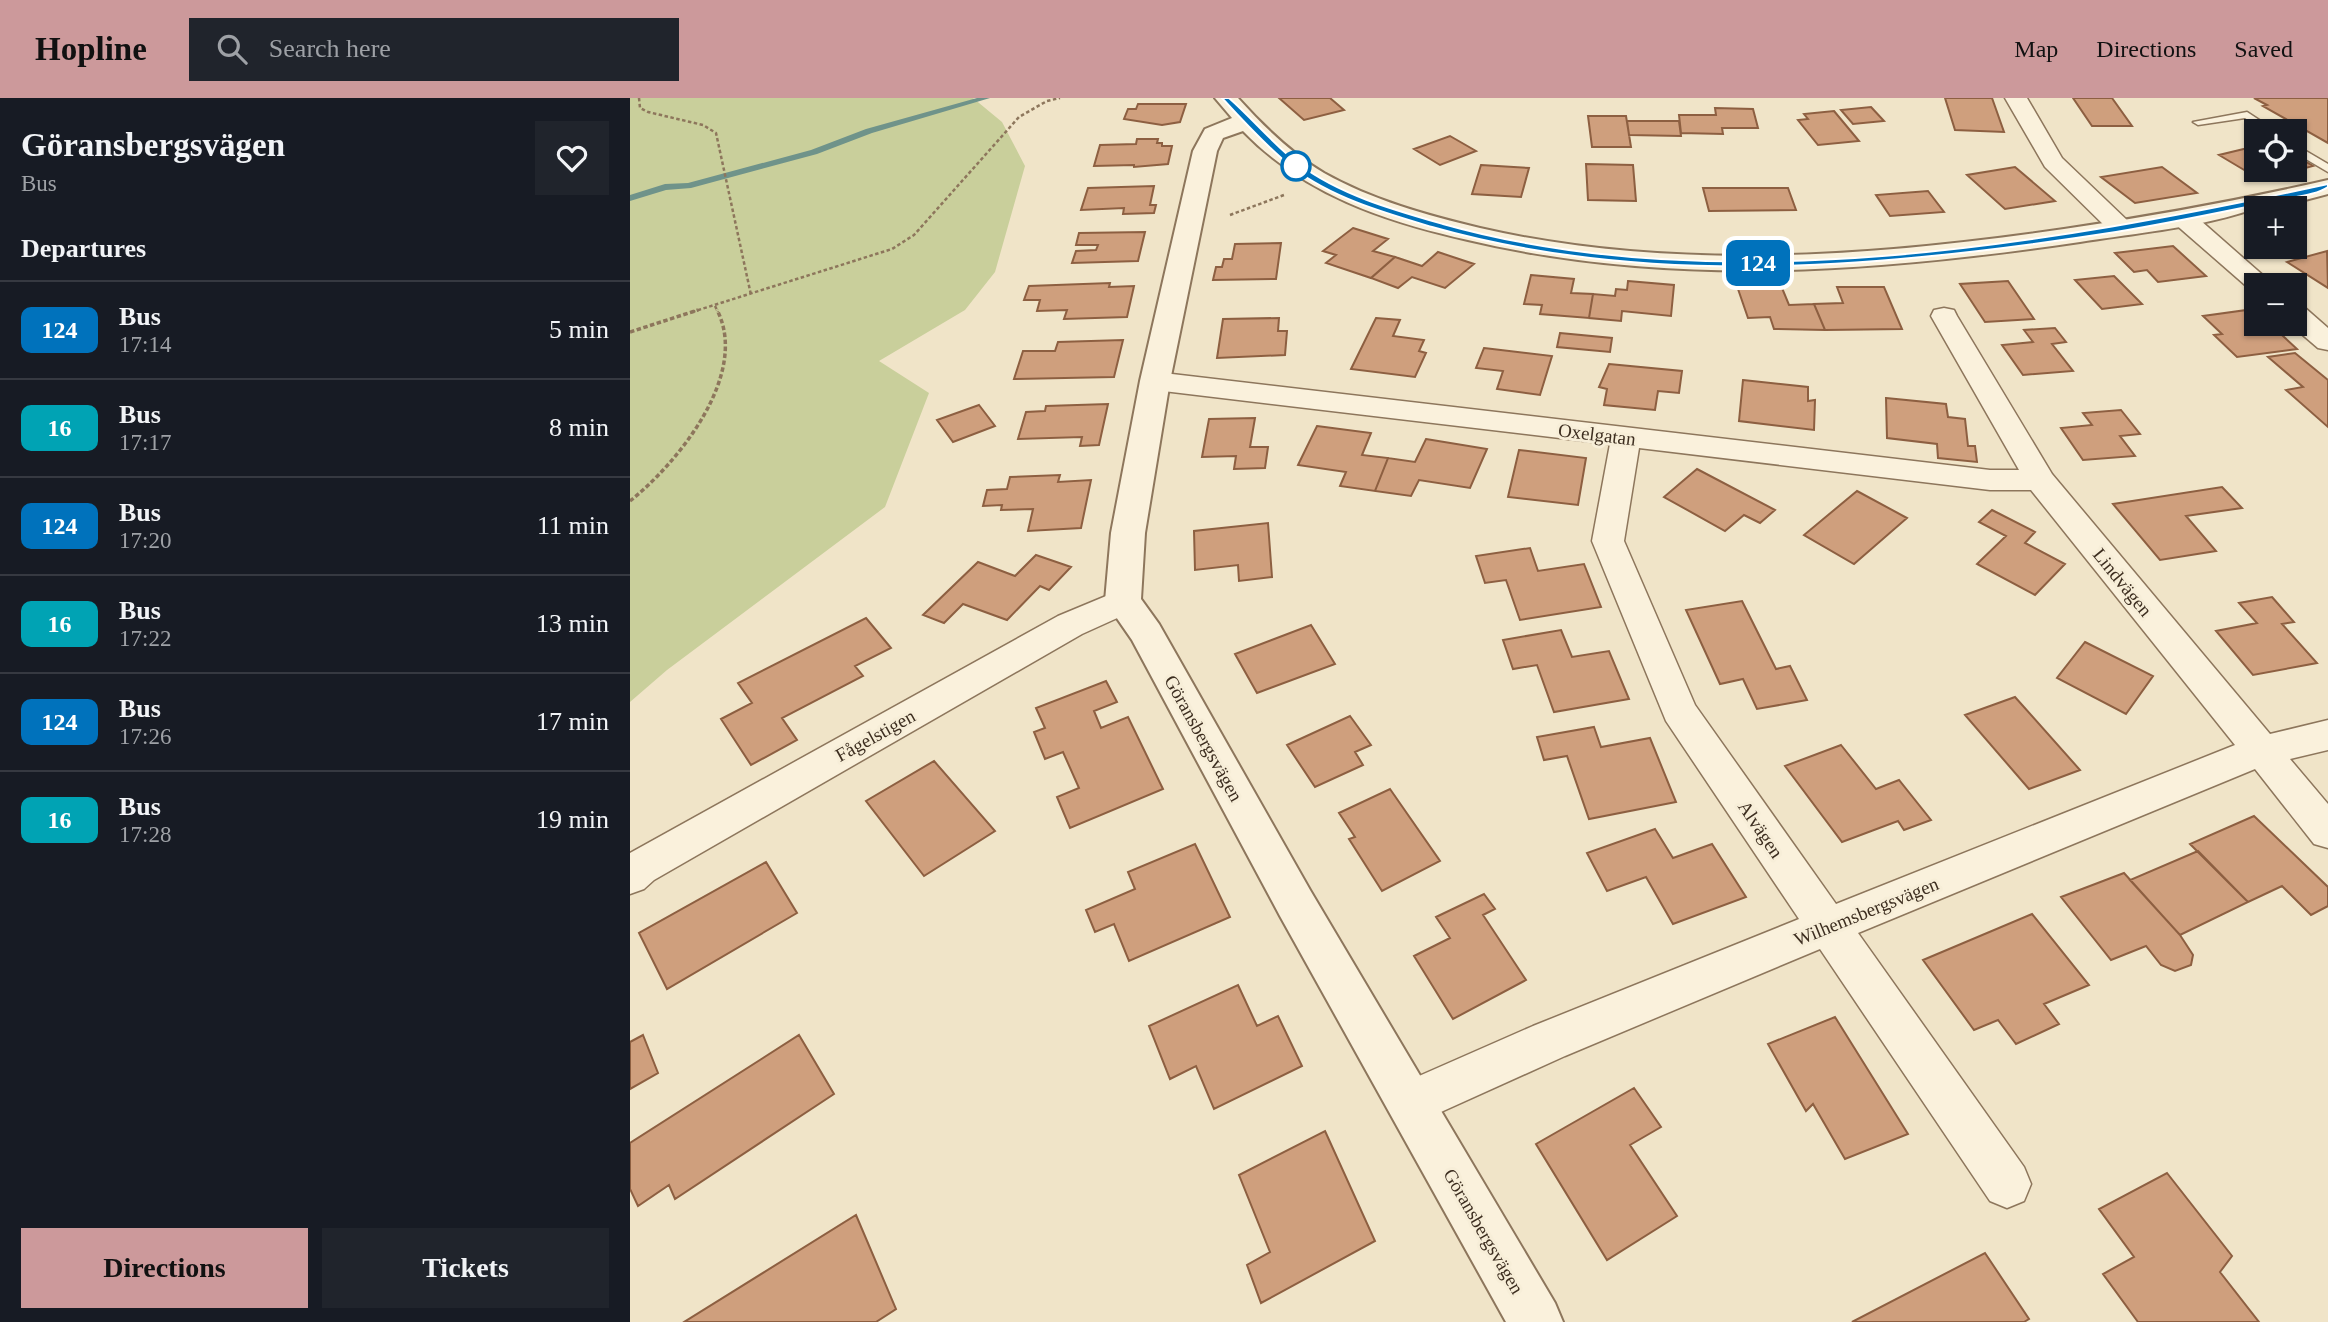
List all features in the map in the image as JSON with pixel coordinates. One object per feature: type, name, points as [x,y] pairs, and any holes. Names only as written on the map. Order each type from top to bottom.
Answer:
[{"type":"street","points":[[2016,98],[2053,162],[2121,228]]},
{"type":"street","points":[[1123,601],[1128,533],[1155,381],[1205,151],[1213,134],[1236,109],[1296,166],[1336,190],[1401,215],[1482,238],[1564,252],[1669,261],[1783,263],[1906,257],[2019,244],[2183,218],[2328,187]]},
{"type":"street","points":[[2183,218],[2247,273]]},
{"type":"street","name":"Lindvägen","points":[[1944,316],[2040,480],[2328,832]]},
{"type":"street","points":[[2307,324],[2328,342]]},
{"type":"street","name":"Oxelgatan","points":[[1155,381],[1990,480],[2040,480]]},
{"type":"street","name":"Alvägen","points":[[1626,438],[1608,541],[1679,710],[2007,1184]]},
{"type":"street","name":"Fågelstigen","points":[[630,877],[640,867],[1070,625],[1123,601]]},
{"type":"street","name":"Göransbergsvägen","points":[[1123,601],[1146,633],[1536,1322]]},
{"type":"street","name":"Wilhemsbergsvägen","points":[[1410,1103],[1549,1041],[2261,751],[2328,735]]},
{"type":"lane","points":[[2198,122],[2247,115],[2253,119]]},
{"type":"lane","points":[[2307,155],[2328,169]]},
{"type":"path","points":[[639,98],[640,107],[648,112],[704,125],[716,134],[729,182],[751,295]]},
{"type":"path","points":[[630,332],[892,250],[914,235],[1019,117],[1047,101],[1060,98]]},
{"type":"path","points":[[1221,219],[1295,190]]},
{"type":"path","points":[[630,501],[664,471],[720,384],[727,341],[722,315],[715,306]]},
{"type":"green space","points":[[630,98],[973,98],[1002,122],[1025,166],[995,272],[965,310],[879,361],[929,393],[885,507],[667,670],[630,702]]},
{"type":"building","points":[[1279,98],[1330,98],[1344,110],[1304,120]]},
{"type":"building","points":[[1945,98],[1992,98],[2004,132],[1955,130]]},
{"type":"building","points":[[2073,98],[2112,98],[2132,126],[2092,126]]},
{"type":"building","points":[[2254,98],[2328,98],[2328,143],[2307,131],[2307,119],[2286,119],[2263,106],[2267,105]]},
{"type":"building","points":[[1138,104],[1186,104],[1180,122],[1162,125],[1124,119],[1128,109],[1136,109]]},
{"type":"building","points":[[1871,107],[1884,121],[1853,124],[1841,110]]},
{"type":"building","points":[[1715,108],[1753,109],[1758,128],[1722,128],[1723,134],[1681,133],[1679,115],[1716,115]]},
{"type":"building","points":[[1834,111],[1859,141],[1818,145],[1798,120],[1808,119],[1804,114]]},
{"type":"building","points":[[1588,116],[1626,116],[1631,147],[1592,147]]},
{"type":"building","points":[[1627,121],[1679,121],[1681,136],[1629,135]]},
{"type":"building","points":[[1450,136],[1476,151],[1440,165],[1414,149]]},
{"type":"building","points":[[1137,139],[1158,139],[1157,143],[1162,143],[1162,146],[1172,146],[1168,164],[1094,166],[1100,145],[1136,144]]},
{"type":"building","points":[[2244,149],[2244,170],[2219,155]]},
{"type":"building","points":[[1586,164],[1633,165],[1636,201],[1588,200]]},
{"type":"building","points":[[1481,165],[1529,168],[1521,197],[1472,194]]},
{"type":"building","points":[[2015,167],[2055,201],[2005,209],[1967,175]]},
{"type":"building","points":[[2162,167],[2197,193],[2135,203],[2101,177]]},
{"type":"building","points":[[1154,186],[1150,205],[1156,205],[1154,213],[1123,214],[1124,208],[1081,210],[1088,188]]},
{"type":"building","points":[[1703,188],[1788,188],[1796,210],[1709,211]]},
{"type":"building","points":[[1928,191],[1944,212],[1890,216],[1876,195]]},
{"type":"building","points":[[1353,228],[1388,239],[1373,251],[1395,257],[1371,278],[1326,263],[1336,255],[1323,251]]},
{"type":"building","points":[[1145,232],[1138,261],[1072,263],[1076,251],[1096,250],[1098,245],[1076,245],[1079,233]]},
{"type":"building","points":[[1281,243],[1276,279],[1213,280],[1216,267],[1222,267],[1224,259],[1232,259],[1235,244]]},
{"type":"building","points":[[2173,246],[2206,276],[2158,282],[2147,270],[2134,272],[2115,253]]},
{"type":"building","points":[[2327,251],[2328,288],[2287,262],[2307,259],[2307,256]]},
{"type":"building","points":[[1438,252],[1474,264],[1445,288],[1412,277],[1398,288],[1371,278],[1395,257],[1422,266]]},
{"type":"building","points":[[1531,275],[1574,279],[1571,293],[1593,294],[1589,318],[1540,314],[1542,305],[1524,304]]},
{"type":"building","points":[[2114,276],[2142,304],[2102,309],[2075,280]]},
{"type":"building","points":[[1628,281],[1674,285],[1671,316],[1622,311],[1621,321],[1589,318],[1593,294],[1615,296],[1616,289],[1627,290]]},
{"type":"building","points":[[2008,281],[2034,319],[1985,322],[1960,284]]},
{"type":"building","points":[[1110,283],[1109,287],[1134,286],[1127,317],[1064,319],[1067,310],[1037,311],[1040,300],[1024,300],[1029,286]]},
{"type":"building","points":[[1837,287],[1884,287],[1902,329],[1825,330],[1814,304],[1843,303]]},
{"type":"building","points":[[1782,288],[1789,305],[1814,304],[1825,330],[1774,329],[1770,317],[1748,318],[1738,289]]},
{"type":"building","points":[[2244,310],[2244,336],[2283,336],[2297,349],[2237,357],[2214,335],[2222,334],[2203,316]]},
{"type":"building","points":[[1279,318],[1278,331],[1287,331],[1285,355],[1217,358],[1223,319]]},
{"type":"building","points":[[1376,318],[1400,320],[1393,336],[1424,340],[1419,351],[1426,353],[1415,377],[1351,369]]},
{"type":"building","points":[[2055,328],[2066,342],[2052,344],[2073,371],[2023,375],[2002,345],[2033,342],[2024,330]]},
{"type":"building","points":[[1560,333],[1612,338],[1610,352],[1557,347]]},
{"type":"building","points":[[1123,340],[1114,377],[1014,379],[1023,351],[1055,351],[1058,342]]},
{"type":"building","points":[[1484,348],[1552,356],[1540,395],[1497,389],[1503,371],[1476,368]]},
{"type":"building","points":[[2295,353],[2328,380],[2328,427],[2286,390],[2303,387],[2268,357]]},
{"type":"building","points":[[1609,364],[1682,371],[1679,393],[1658,391],[1655,410],[1604,405],[1607,389],[1599,387]]},
{"type":"building","points":[[1743,380],[1808,387],[1808,401],[1815,400],[1814,430],[1739,421]]},
{"type":"building","points":[[1886,398],[1946,404],[1948,417],[1965,419],[1968,446],[1975,446],[1977,462],[1938,458],[1937,444],[1887,438]]},
{"type":"building","points":[[1108,404],[1099,445],[1080,446],[1082,437],[1018,439],[1026,412],[1045,411],[1046,406]]},
{"type":"building","points":[[979,405],[995,426],[953,442],[937,420]]},
{"type":"building","points":[[2121,410],[2140,434],[2120,436],[2135,456],[2083,460],[2061,428],[2092,425],[2083,413]]},
{"type":"building","points":[[1255,418],[1250,447],[1268,447],[1265,468],[1234,469],[1236,456],[1202,457],[1209,419]]},
{"type":"building","points":[[1317,426],[1371,433],[1362,455],[1388,458],[1375,491],[1340,486],[1346,472],[1298,465]]},
{"type":"building","points":[[1426,439],[1487,449],[1470,488],[1419,480],[1411,496],[1375,491],[1388,458],[1415,462]]},
{"type":"building","points":[[1519,450],[1586,458],[1578,505],[1508,497]]},
{"type":"building","points":[[1697,469],[1775,510],[1760,523],[1744,515],[1725,531],[1664,497]]},
{"type":"building","points":[[1060,475],[1058,482],[1091,480],[1081,528],[1028,531],[1033,509],[1001,510],[1002,505],[983,506],[987,490],[1007,489],[1010,477]]},
{"type":"building","points":[[2222,487],[2242,508],[2186,516],[2216,551],[2160,560],[2113,504]]},
{"type":"building","points":[[1857,491],[1907,518],[1854,564],[1804,535]]},
{"type":"building","points":[[1992,510],[2035,532],[2025,543],[2065,564],[2035,595],[1977,564],[2006,536],[1979,522]]},
{"type":"building","points":[[1268,523],[1272,577],[1239,581],[1238,565],[1195,570],[1194,531]]},
{"type":"building","points":[[1530,548],[1538,571],[1584,564],[1601,607],[1520,620],[1506,580],[1485,583],[1476,556]]},
{"type":"building","points":[[1036,555],[1071,567],[1049,590],[1040,586],[1007,620],[963,604],[944,623],[923,615],[978,562],[1015,576]]},
{"type":"building","points":[[2272,597],[2294,622],[2282,624],[2317,663],[2253,675],[2216,631],[2257,623],[2239,603]]},
{"type":"building","points":[[1742,601],[1776,669],[1790,666],[1807,700],[1757,709],[1743,679],[1720,684],[1686,610]]},
{"type":"building","points":[[866,618],[891,648],[855,666],[863,676],[782,718],[797,740],[751,765],[721,719],[752,703],[738,683]]},
{"type":"building","points":[[1311,625],[1335,664],[1257,693],[1235,654]]},
{"type":"building","points":[[1561,630],[1572,657],[1609,651],[1629,699],[1554,712],[1537,665],[1513,669],[1503,640]]},
{"type":"building","points":[[2085,642],[2153,676],[2126,714],[2057,678]]},
{"type":"building","points":[[1106,681],[1117,702],[1094,711],[1101,728],[1128,717],[1163,789],[1070,828],[1057,797],[1079,788],[1063,752],[1045,759],[1034,732],[1045,728],[1036,708]]},
{"type":"building","points":[[2015,697],[2080,770],[2029,789],[1965,715]]},
{"type":"building","points":[[1350,716],[1371,745],[1355,752],[1363,765],[1315,787],[1287,745]]},
{"type":"building","points":[[1594,727],[1601,747],[1650,738],[1676,802],[1589,819],[1567,756],[1544,760],[1537,737]]},
{"type":"building","points":[[1841,745],[1876,789],[1899,780],[1931,820],[1904,830],[1898,821],[1842,842],[1785,766]]},
{"type":"building","points":[[934,761],[995,831],[924,876],[866,801]]},
{"type":"building","points":[[1390,789],[1440,861],[1382,891],[1349,839],[1355,837],[1339,813]]},
{"type":"building","points":[[2254,816],[2328,887],[2328,906],[2311,915],[2282,886],[2248,902],[2190,844]]},
{"type":"building","points":[[1655,829],[1673,858],[1712,844],[1746,897],[1673,924],[1646,877],[1607,891],[1587,853]]},
{"type":"building","points":[[1195,844],[1230,917],[1129,961],[1114,924],[1095,932],[1086,910],[1135,889],[1128,872]]},
{"type":"building","points":[[2198,851],[2248,902],[2180,935],[2130,880]]},
{"type":"building","points":[[766,862],[797,913],[667,989],[639,933]]},
{"type":"building","points":[[2124,873],[2180,935],[2193,955],[2191,965],[2175,971],[2161,965],[2146,946],[2111,960],[2061,897]]},
{"type":"building","points":[[1484,894],[1495,909],[1483,915],[1526,980],[1453,1019],[1414,956],[1450,938],[1436,917]]},
{"type":"building","points":[[2032,914],[2089,985],[2044,1004],[2059,1024],[2016,1044],[1998,1020],[1974,1030],[1923,960]]},
{"type":"building","points":[[1238,985],[1257,1026],[1278,1016],[1302,1066],[1214,1109],[1196,1066],[1170,1079],[1149,1026]]},
{"type":"building","points":[[1835,1017],[1908,1134],[1845,1159],[1813,1104],[1806,1111],[1768,1044]]},
{"type":"building","points":[[643,1035],[658,1073],[630,1089],[630,1042]]},
{"type":"building","points":[[799,1035],[834,1094],[675,1199],[669,1185],[638,1206],[630,1189],[630,1143]]},
{"type":"building","points":[[1634,1088],[1661,1127],[1630,1145],[1677,1216],[1607,1260],[1536,1144]]},
{"type":"building","points":[[1325,1131],[1375,1241],[1261,1303],[1247,1265],[1270,1252],[1239,1175]]},
{"type":"building","points":[[2167,1173],[2232,1256],[2220,1272],[2259,1322],[2138,1322],[2103,1274],[2134,1257],[2099,1209]]},
{"type":"building","points":[[856,1215],[896,1309],[876,1322],[684,1322]]},
{"type":"building","points":[[1985,1253],[2029,1319],[2024,1322],[1852,1322]]},
{"type":"waterway","points":[[630,198],[665,187],[688,186],[814,152],[869,131],[986,98]]},
{"type":"bus line","name":"124","points":[[1226,98],[1246,121],[1296,166],[1336,190],[1401,215],[1482,238],[1564,252],[1669,261],[1783,263],[1906,257],[2019,244],[2183,218],[2328,187]]}]
